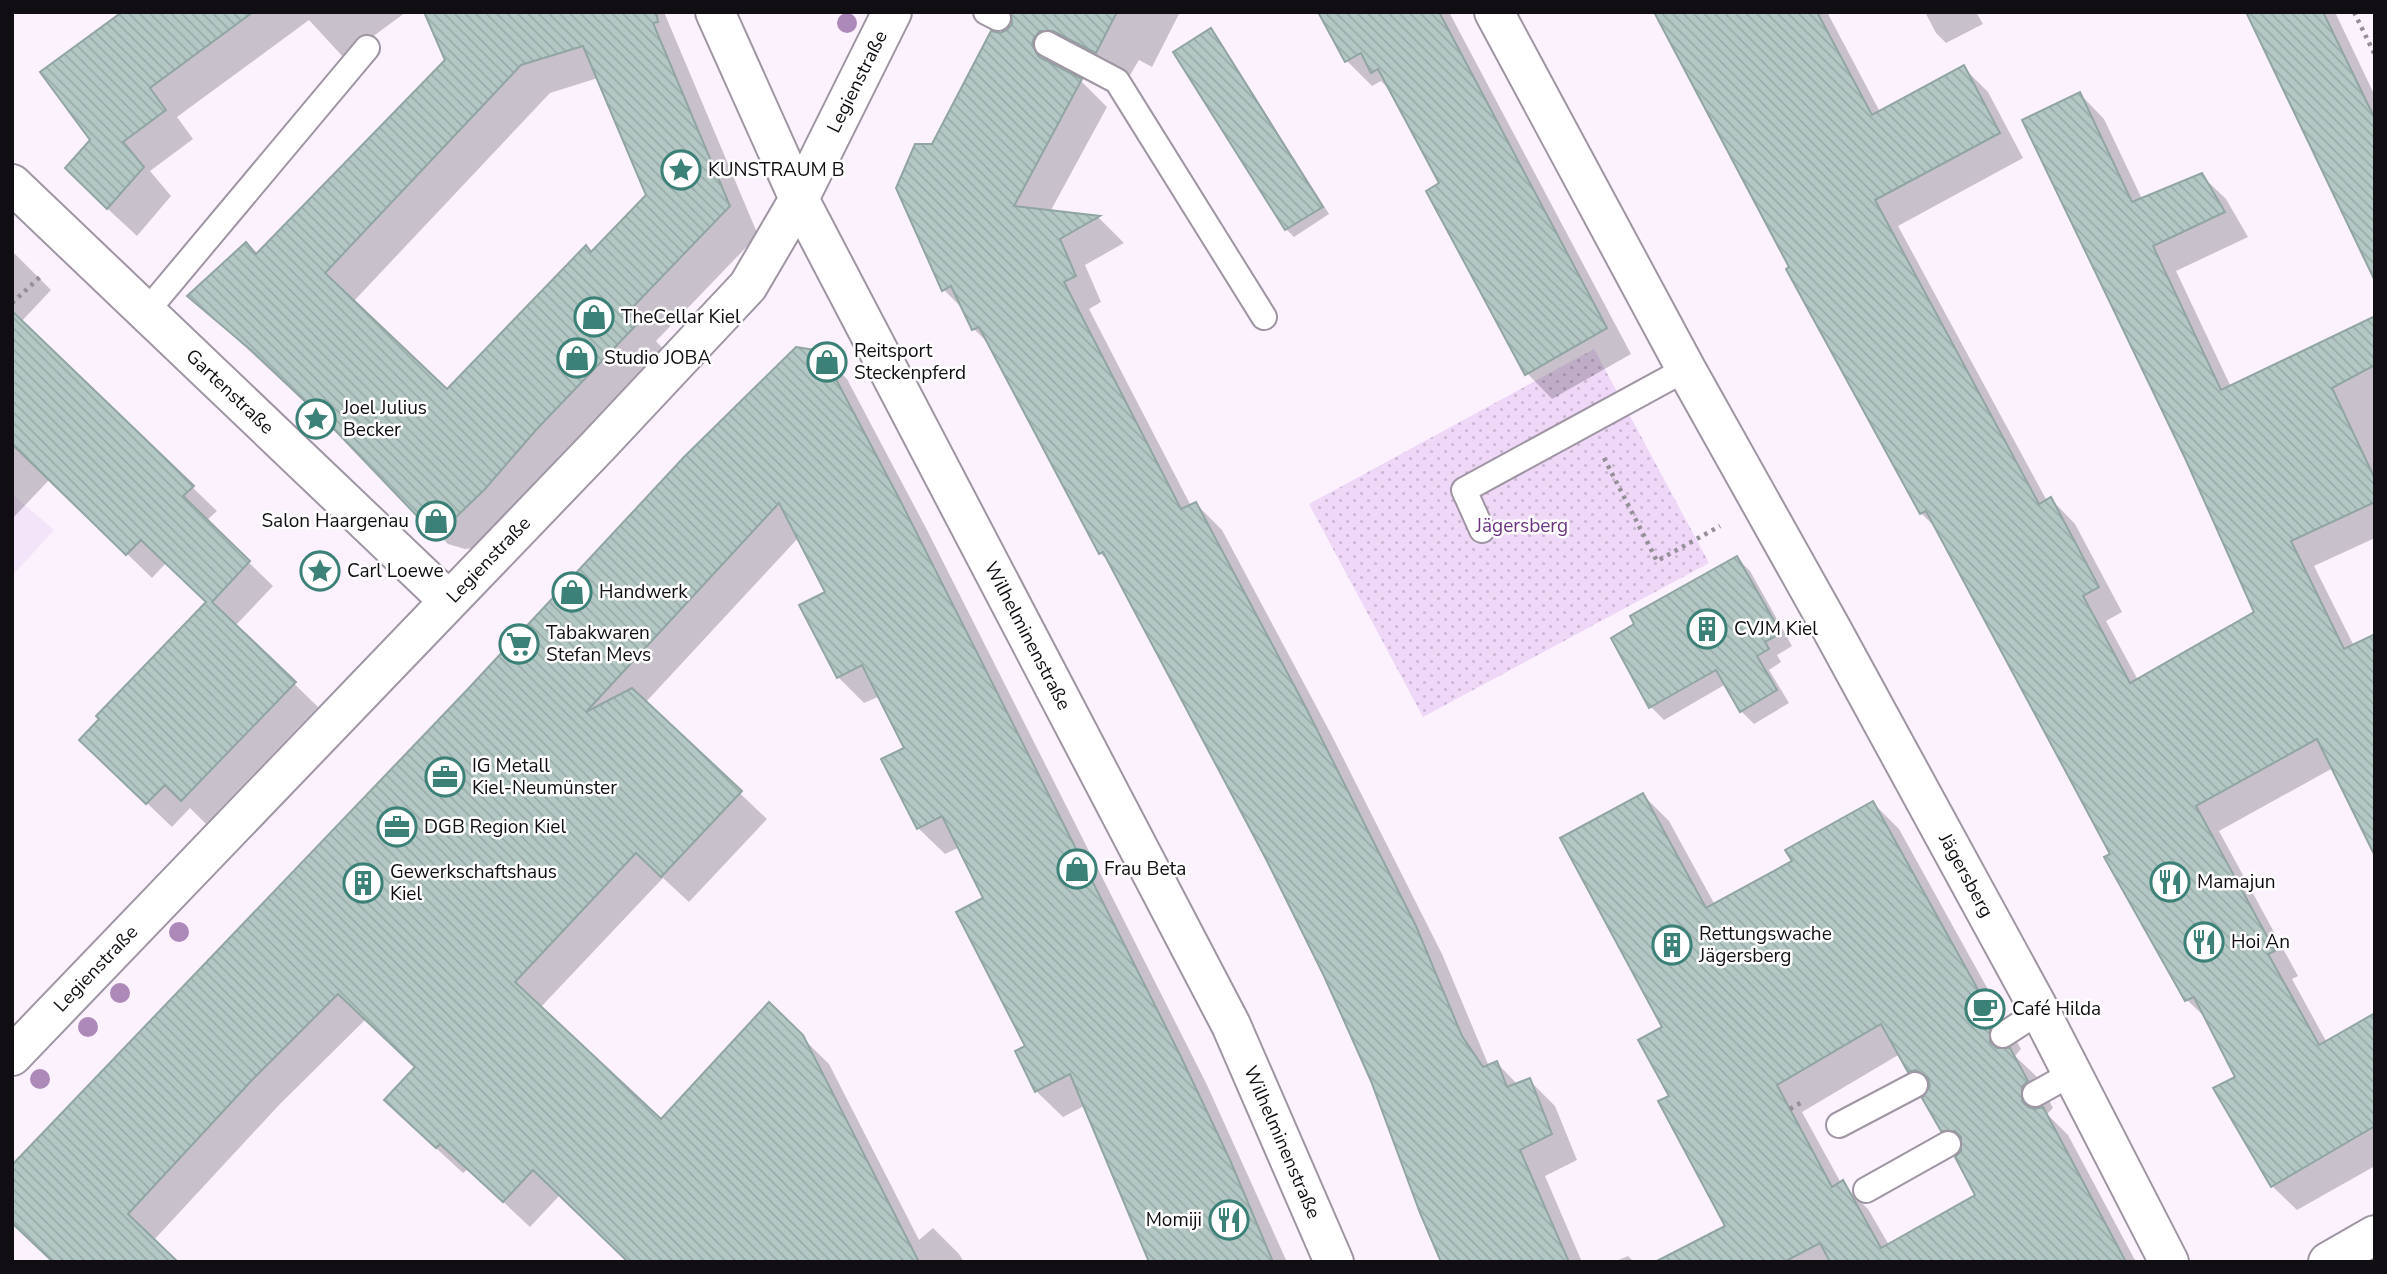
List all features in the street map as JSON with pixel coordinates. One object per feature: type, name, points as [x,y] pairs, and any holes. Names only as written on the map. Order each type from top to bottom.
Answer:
[{"type":"street","name":"Wilhelminenstraße","points":[[715,12],[799,199],[1231,1025],[1334,1262]]},
{"type":"street","name":"Legienstraße","points":[[12,1056],[599,445],[748,286],[799,199],[892,12]]},
{"type":"street","name":"Jägersberg","points":[[1494,12],[1686,369],[2040,1011],[2169,1262]]},
{"type":"street","name":"Gartenstraße","points":[[12,184],[448,600]]},
{"type":"street","points":[[2328,1262],[2375,1235]]},
{"type":"lane","points":[[1047,44],[1117,80],[1264,317]]},
{"type":"lane","points":[[146,312],[367,48]]},
{"type":"lane","points":[[1482,530],[1464,490],[1686,369]]},
{"type":"lane","points":[[2003,1035],[2040,1011]]},
{"type":"lane","points":[[2035,1094],[2073,1073]]},
{"type":"lane","points":[[1839,1125],[1915,1085]]},
{"type":"lane","points":[[1866,1191],[1948,1144]]},
{"type":"path","points":[[2354,12],[2375,55]]},
{"type":"path","points":[[12,303],[28,288]]},
{"type":"path","points":[[1586,424],[1657,561],[1762,503]]},
{"type":"shaded area","points":[[12,494],[54,530],[12,576]]},
{"type":"green space","name":"Jägersberg","points":[[1594,349],[1709,563],[1423,717],[1309,504]]},
{"type":"building","points":[[122,12],[253,12],[150,88],[166,110],[123,142],[144,167],[107,209],[65,168],[90,140],[40,72]]},
{"type":"building","points":[[424,12],[656,12],[658,22],[653,23],[730,206],[628,312],[639,322],[536,430],[485,489],[454,519],[436,521],[417,516],[333,428],[252,351],[187,296],[246,242],[256,254],[445,60]],"holes":[[[583,46],[646,195],[591,252],[586,245],[447,389],[325,273],[521,65]]]},
{"type":"building","points":[[1011,12],[1117,12],[1096,53],[1053,31],[1040,31],[1034,38],[1032,45],[1039,57],[1082,79],[1014,206],[1100,216],[1060,239],[1076,276],[1064,282],[1181,509],[1196,502],[1305,706],[1416,926],[1462,1036],[1483,1067],[1497,1061],[1507,1087],[1530,1078],[1552,1134],[1520,1150],[1569,1262],[1441,1262],[1371,1081],[1324,976],[1266,859],[1103,552],[1099,554],[979,327],[972,330],[951,286],[942,291],[896,188],[915,144],[932,144],[991,31],[1000,33],[1007,30],[1012,24]]},
{"type":"building","points":[[1318,12],[1439,12],[1607,328],[1525,375],[1426,191],[1439,183],[1378,69],[1371,73],[1361,53],[1345,62]]},
{"type":"building","points":[[1654,12],[1817,12],[1872,115],[1964,65],[2000,133],[1875,200],[2039,504],[2051,497],[2099,587],[2083,596],[2130,683],[2254,612],[2185,458],[2022,120],[2080,92],[2132,202],[2202,173],[2225,212],[2153,246],[2221,390],[2375,316],[2375,365],[2332,388],[2375,479],[2375,502],[2291,541],[2344,649],[2375,634],[2375,856],[2317,739],[2196,806],[2275,951],[2268,954],[2319,1045],[2375,1013],[2375,1126],[2271,1187],[2213,1088],[2235,1077],[2194,997],[2185,1001],[2104,857],[2110,854],[1926,511],[1920,514],[1786,269],[1789,267]]},
{"type":"building","points":[[2246,12],[2323,12],[2375,119],[2375,281]]},
{"type":"building","points":[[1211,28],[1323,207],[1285,230],[1173,52]]},
{"type":"building","points":[[12,311],[194,486],[183,496],[250,561],[212,602],[296,682],[181,801],[165,785],[146,804],[79,740],[99,719],[96,716],[206,602],[141,540],[126,555],[12,444]]},
{"type":"building","points":[[796,347],[821,351],[901,502],[1181,1057],[1230,1160],[1273,1262],[1149,1262],[1070,1074],[1035,1092],[1015,1051],[1025,1046],[956,912],[983,898],[942,816],[917,829],[881,759],[904,748],[862,665],[837,678],[799,605],[825,592],[779,503],[586,712],[632,688],[742,791],[661,877],[636,853],[515,982],[661,1119],[769,1002],[803,1035],[919,1262],[628,1262],[533,1170],[503,1202],[440,1144],[436,1148],[384,1100],[415,1067],[338,994],[253,1079],[128,1214],[178,1262],[53,1262],[12,1223],[12,1165],[467,690],[684,457]]},
{"type":"building","name":"CVJM Kiel","points":[[1737,556],[1781,633],[1765,642],[1769,649],[1757,656],[1777,690],[1740,712],[1716,670],[1649,708],[1611,638],[1634,624],[1630,616]]},
{"type":"building","points":[[1643,793],[1706,908],[1792,861],[1785,850],[1873,801],[1996,1022],[1990,1029],[1990,1042],[1997,1048],[2010,1048],[2028,1081],[2022,1087],[2022,1101],[2035,1109],[2043,1107],[2126,1262],[1830,1262],[1820,1243],[1784,1262],[1655,1262],[1725,1226],[1658,1101],[1669,1096],[1638,1040],[1662,1027],[1560,838]],"holes":[[[1881,1024],[1908,1072],[1916,1070],[1928,1078],[1930,1086],[1922,1098],[1941,1131],[1955,1131],[1961,1137],[1961,1151],[1955,1157],[1975,1195],[1881,1248],[1843,1180],[1832,1187],[1777,1085]]]},
{"type":"place","name":"KUNSTRAUM B","points":[[681,170]]},
{"type":"place","name":"TheCellar Kiel","points":[[594,317]]},
{"type":"place","name":"Studio JOBA","points":[[577,358]]},
{"type":"place","name":"Reitsport Steckenpferd","points":[[827,362]]},
{"type":"place","name":"Joel Julius Becker","points":[[316,419]]},
{"type":"place","name":"Salon Haargenau","points":[[436,521]]},
{"type":"place","name":"Carl Loewe","points":[[320,571]]},
{"type":"place","name":"Handwerk","points":[[572,592]]},
{"type":"place","name":"CVJM Kiel","points":[[1707,629]]},
{"type":"place","name":"Tabakwaren Stefan Mevs","points":[[519,644]]},
{"type":"place","name":"IG Metall Kiel-Neumünster","points":[[445,777]]},
{"type":"place","name":"DGB Region Kiel","points":[[397,827]]},
{"type":"place","name":"Frau Beta","points":[[1077,869]]},
{"type":"place","name":"Mamajun","points":[[2170,882]]},
{"type":"place","name":"Gewerkschaftshaus Kiel","points":[[363,883]]},
{"type":"place","name":"Hoi An","points":[[2204,942]]},
{"type":"place","name":"Rettungswache Jägersberg","points":[[1672,945]]},
{"type":"place","name":"Café Hilda","points":[[1985,1009]]},
{"type":"place","name":"Momiji","points":[[1229,1220]]}]
